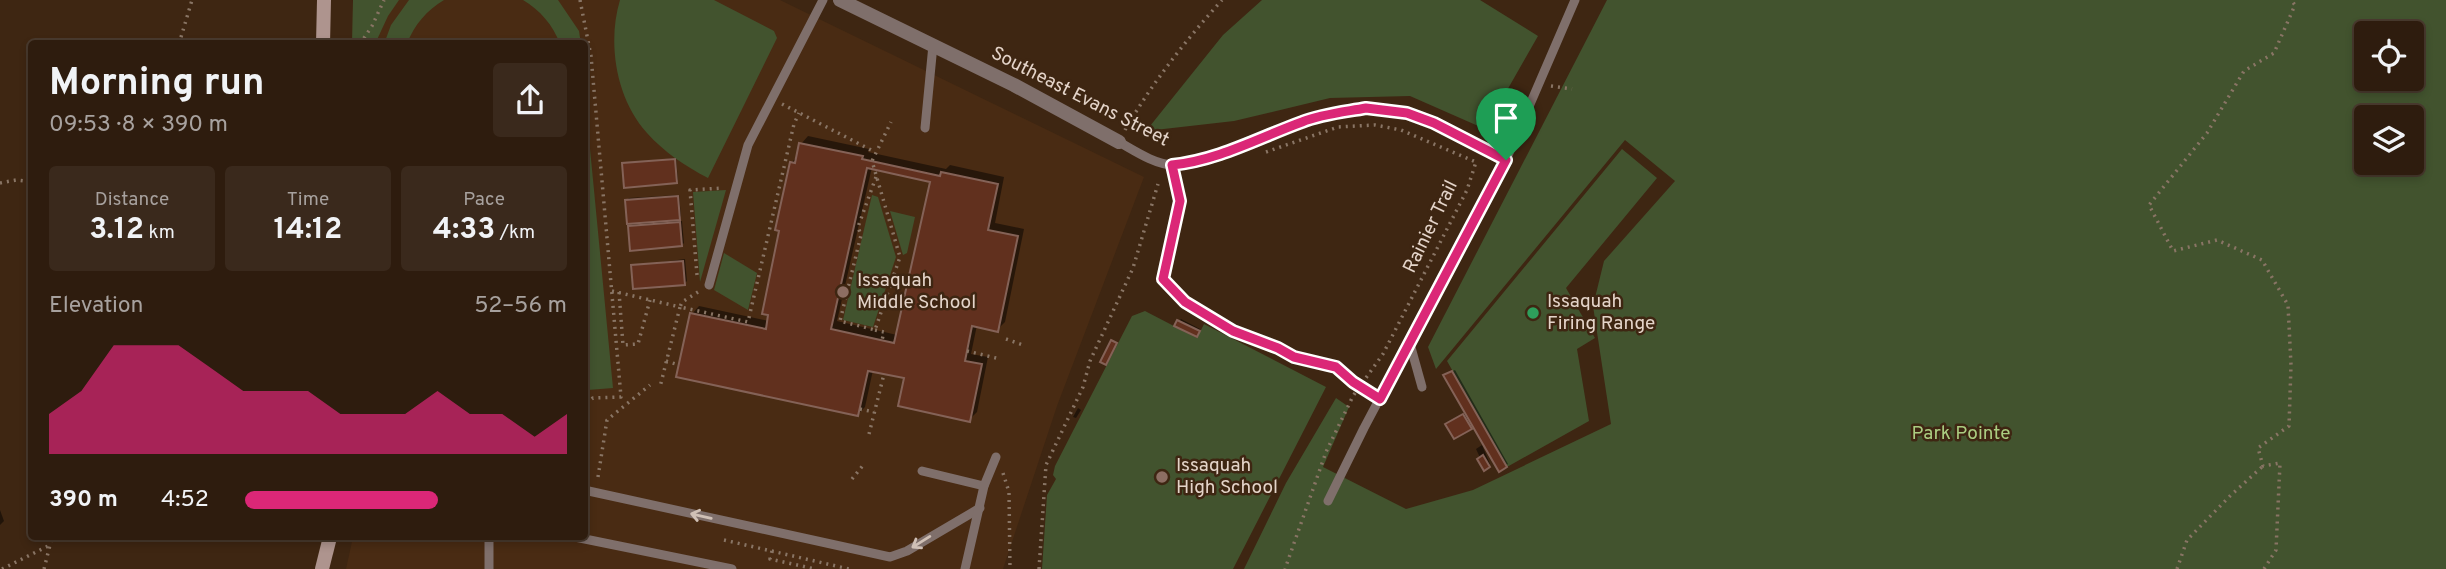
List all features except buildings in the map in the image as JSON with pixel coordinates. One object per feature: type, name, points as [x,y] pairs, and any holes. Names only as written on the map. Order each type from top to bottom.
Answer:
[{"type":"street","points":[[323,40],[324,0]]},
{"type":"street","name":"Southeast Evans Street","points":[[840,0],[1014,85],[1119,142]]},
{"type":"street","points":[[322,569],[329,540]]},
{"type":"lane","points":[[709,285],[748,145],[824,0]]},
{"type":"lane","points":[[1328,501],[1506,160],[1575,0]]},
{"type":"lane","points":[[925,128],[933,45]]},
{"type":"lane","name":"Southeast Evans Street","points":[[1119,142],[1154,160],[1172,165],[1194,163],[1219,156],[1304,121],[1366,108],[1407,113],[1434,123],[1506,160]]},
{"type":"lane","points":[[1163,279],[1180,201],[1172,165]]},
{"type":"lane","points":[[1410,344],[1422,387]]},
{"type":"lane","points":[[965,569],[984,486],[996,457]]},
{"type":"lane","points":[[922,471],[984,486]]},
{"type":"lane","points":[[588,490],[882,556],[898,555],[907,551],[980,508]]},
{"type":"lane","points":[[489,540],[489,569]]},
{"type":"lane","points":[[588,540],[695,565],[732,569]]},
{"type":"path","points":[[180,40],[192,0]]},
{"type":"path","points":[[363,40],[384,0]]},
{"type":"path","points":[[580,0],[588,40]]},
{"type":"path","points":[[1130,121],[1185,44],[1222,0]]},
{"type":"path","points":[[2263,466],[2258,448],[2289,426],[2291,365],[2288,305],[2262,260],[2217,240],[2173,251],[2149,205],[2207,133],[2244,71],[2274,53],[2295,5],[2291,0]]},
{"type":"path","points":[[588,41],[621,397],[593,398],[588,402]]},
{"type":"path","points":[[1538,85],[1572,89]]},
{"type":"path","points":[[771,99],[875,152]]},
{"type":"path","points":[[612,291],[747,322],[794,124],[799,113]]},
{"type":"path","points":[[875,330],[900,257],[872,162],[891,122]]},
{"type":"path","name":"Rainier Trail","points":[[1262,153],[1338,127],[1376,125],[1402,130],[1476,162],[1468,190],[1383,354],[1353,396],[1326,452],[1285,569]]},
{"type":"path","points":[[876,177],[858,227],[861,235],[840,321],[884,332],[882,340]]},
{"type":"path","points":[[0,183],[16,180],[28,182]]},
{"type":"path","points":[[1040,569],[1046,465],[1083,387],[1090,361],[1133,268],[1158,184]]},
{"type":"path","points":[[699,292],[690,190],[736,187]]},
{"type":"path","points":[[1163,279],[1185,302],[1233,331],[1294,357],[1336,367],[1380,399]]},
{"type":"path","points":[[660,387],[682,302],[709,285]]},
{"type":"path","points":[[619,292],[623,345],[638,344],[650,300]]},
{"type":"path","points":[[1006,339],[1023,345]]},
{"type":"path","points":[[967,351],[1000,359]]},
{"type":"path","points":[[666,361],[679,365]]},
{"type":"path","points":[[869,434],[884,374]]},
{"type":"path","points":[[598,477],[607,420],[650,385]]},
{"type":"path","points":[[860,409],[874,412]]},
{"type":"path","points":[[2177,569],[2188,540],[2230,496],[2263,466],[2280,463],[2276,551],[2264,569]]},
{"type":"path","points":[[852,479],[864,464]]},
{"type":"path","points":[[1003,473],[1009,492],[1010,569]]},
{"type":"path","points":[[44,569],[51,540]]},
{"type":"path","points":[[724,540],[849,569]]},
{"type":"path","points":[[2,569],[50,545]]},
{"type":"path","points":[[772,551],[771,559],[815,569]]},
{"type":"shaded area","name":"Issaquah Middle School","points":[[353,0],[780,0],[1144,177],[1057,406],[1003,569],[346,569],[352,540],[588,540],[588,40],[352,40]]},
{"type":"green space","points":[[353,0],[399,0],[377,40],[352,40]]},
{"type":"green space","points":[[409,0],[444,0],[422,19],[409,40],[385,40],[391,25]]},
{"type":"green space","points":[[523,0],[558,0],[579,31],[580,40],[558,40],[535,8]]},
{"type":"green space","points":[[620,0],[714,0],[774,31],[777,38],[708,178],[660,146],[636,119],[628,104],[621,87],[615,52],[614,34]]},
{"type":"green space","points":[[1262,0],[1480,0],[1538,36],[1485,129],[1410,96],[1330,98],[1234,121],[1146,131],[1223,35]]},
{"type":"green space","name":"Park Pointe","points":[[1607,0],[2446,0],[2446,569],[1244,569],[1286,483],[1336,398],[1349,407],[1323,467],[1406,509],[1473,490],[1611,424],[1593,306],[1604,261],[1675,181],[1625,140],[1436,369],[1428,347]]},
{"type":"green space","points":[[588,128],[613,388],[588,390]]},
{"type":"green space","name":"Issaquah Firing Range","points":[[1622,149],[1657,178],[1566,288],[1595,338],[1577,349],[1589,421],[1507,467],[1447,361]]},
{"type":"green space","points":[[726,190],[700,282],[693,192]]},
{"type":"green space","points":[[872,195],[878,197],[896,257],[873,327],[843,320]]},
{"type":"green space","points":[[890,211],[915,217],[907,253],[903,255]]},
{"type":"green space","points":[[724,253],[757,273],[748,310],[714,290]]},
{"type":"green space","name":"Issaquah High School","points":[[1145,311],[1197,338],[1204,324],[1326,387],[1233,569],[1042,569],[1047,495],[1056,479],[1053,475],[1055,466],[1132,316]]},
{"type":"place","name":"Issaquah Middle School","points":[[843,292]]},
{"type":"place","name":"Issaquah Firing Range","points":[[1533,313]]},
{"type":"place","name":"Issaquah High School","points":[[1162,477]]},
{"type":"route","points":[[1366,108],[1389,109],[1434,123],[1506,160],[1380,399],[1353,382],[1336,367],[1294,357],[1233,331],[1185,302],[1163,279],[1180,201],[1172,165],[1194,163],[1219,156],[1304,121],[1366,108]]}]
